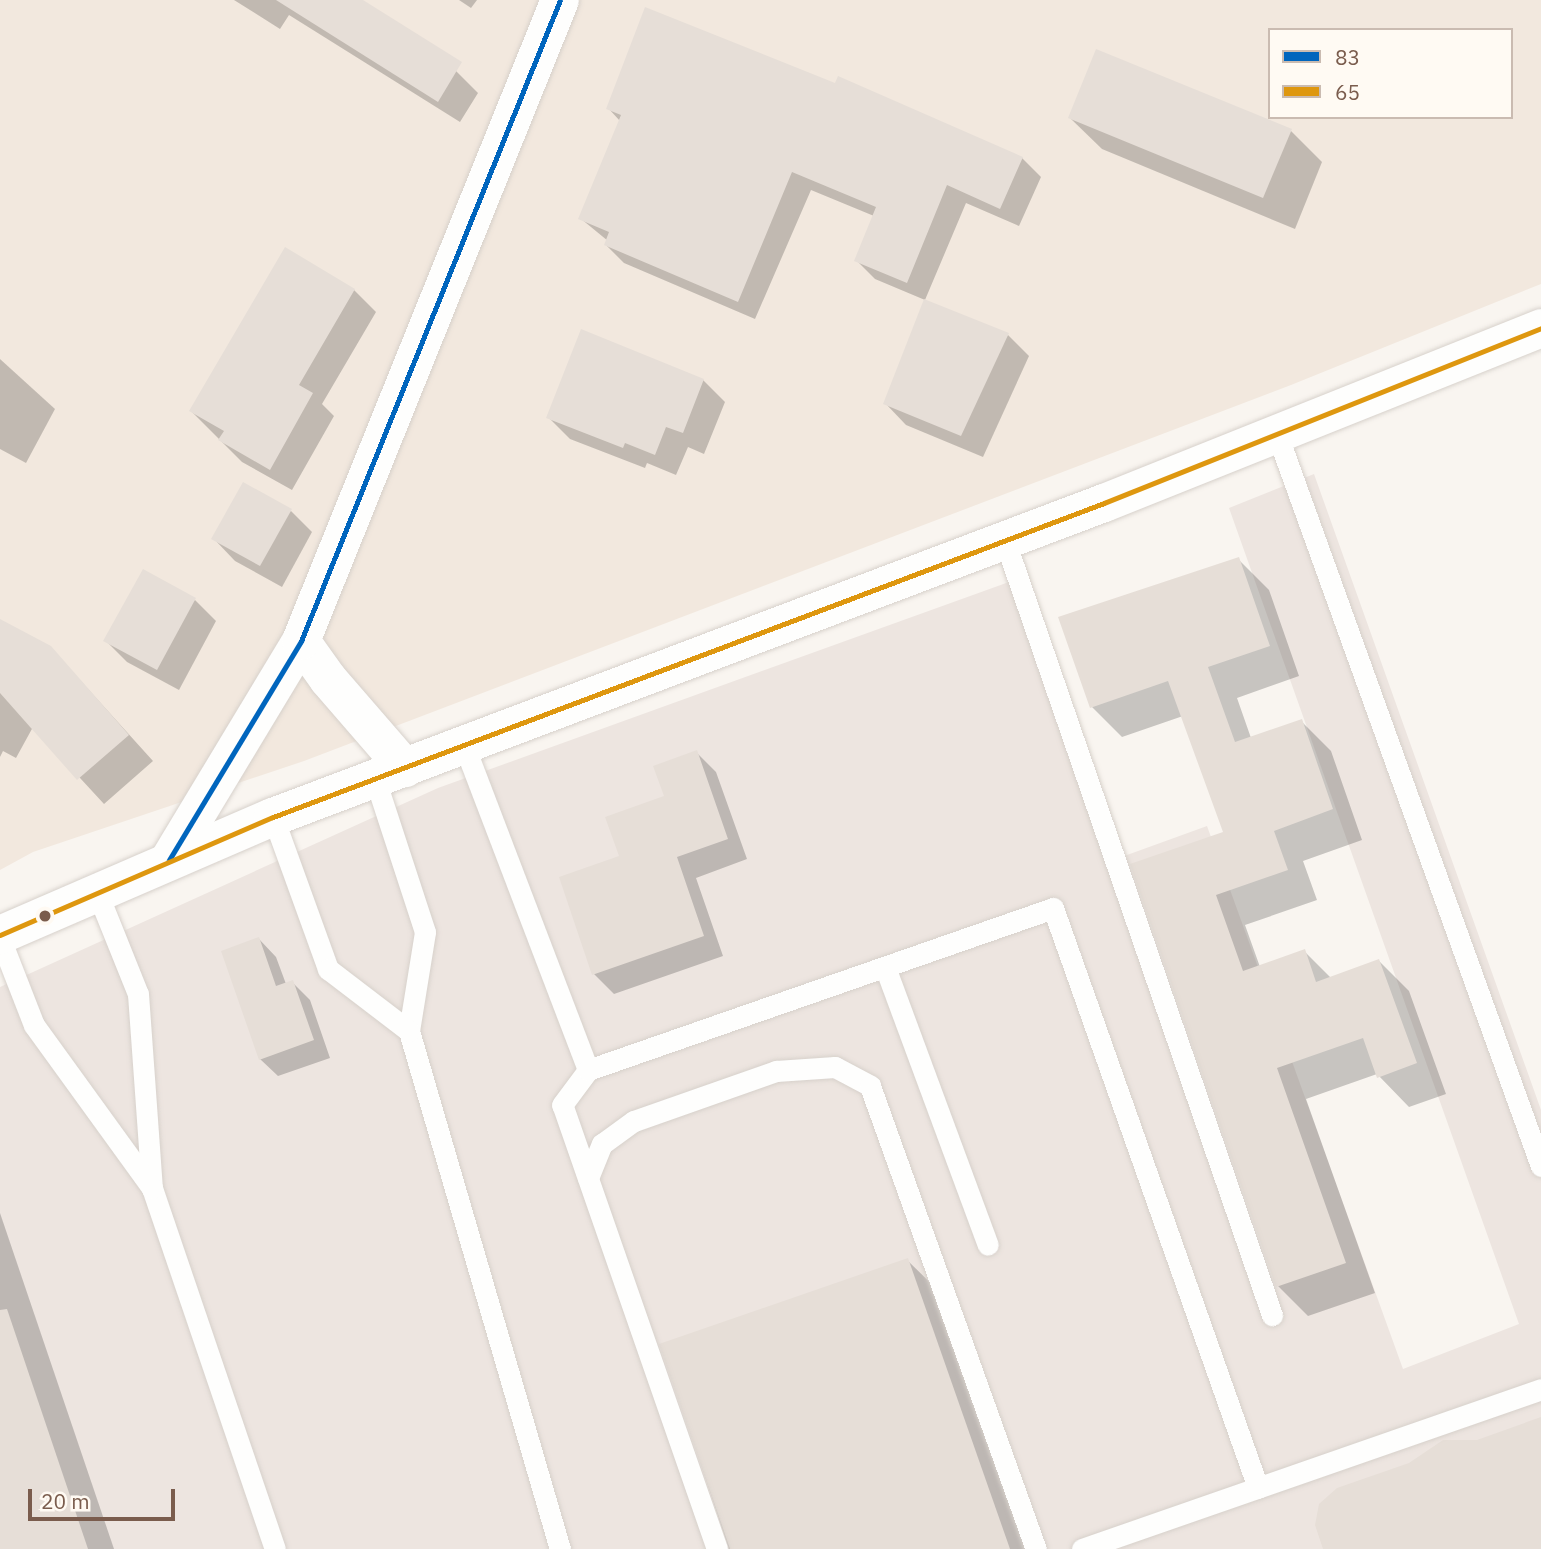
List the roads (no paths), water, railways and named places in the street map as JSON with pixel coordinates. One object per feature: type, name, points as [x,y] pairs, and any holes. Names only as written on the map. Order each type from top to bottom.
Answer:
[{"type":"street","points":[[169,860],[301,640],[560,0]]},
{"type":"street","points":[[0,937],[169,860],[273,817],[1005,541],[1541,328]]},
{"type":"street","points":[[301,640],[390,774]]},
{"type":"lane","points":[[1278,434],[1541,1166]]},
{"type":"lane","points":[[1005,541],[1272,1315]]},
{"type":"lane","points":[[464,745],[588,1070]]},
{"type":"lane","points":[[390,774],[425,932],[409,1031],[560,1549]]},
{"type":"lane","points":[[273,817],[328,969],[409,1031]]},
{"type":"lane","points":[[97,892],[138,994],[152,1188],[275,1549]]},
{"type":"lane","points":[[717,1549],[562,1105],[588,1070],[1052,908],[1258,1488]]},
{"type":"lane","points":[[0,937],[34,1025],[152,1188]]},
{"type":"lane","points":[[885,967],[988,1245]]},
{"type":"lane","points":[[588,1178],[603,1144],[634,1121],[776,1071],[835,1067],[870,1086],[1036,1549]]},
{"type":"lane","points":[[1082,1549],[1541,1390]]}]
